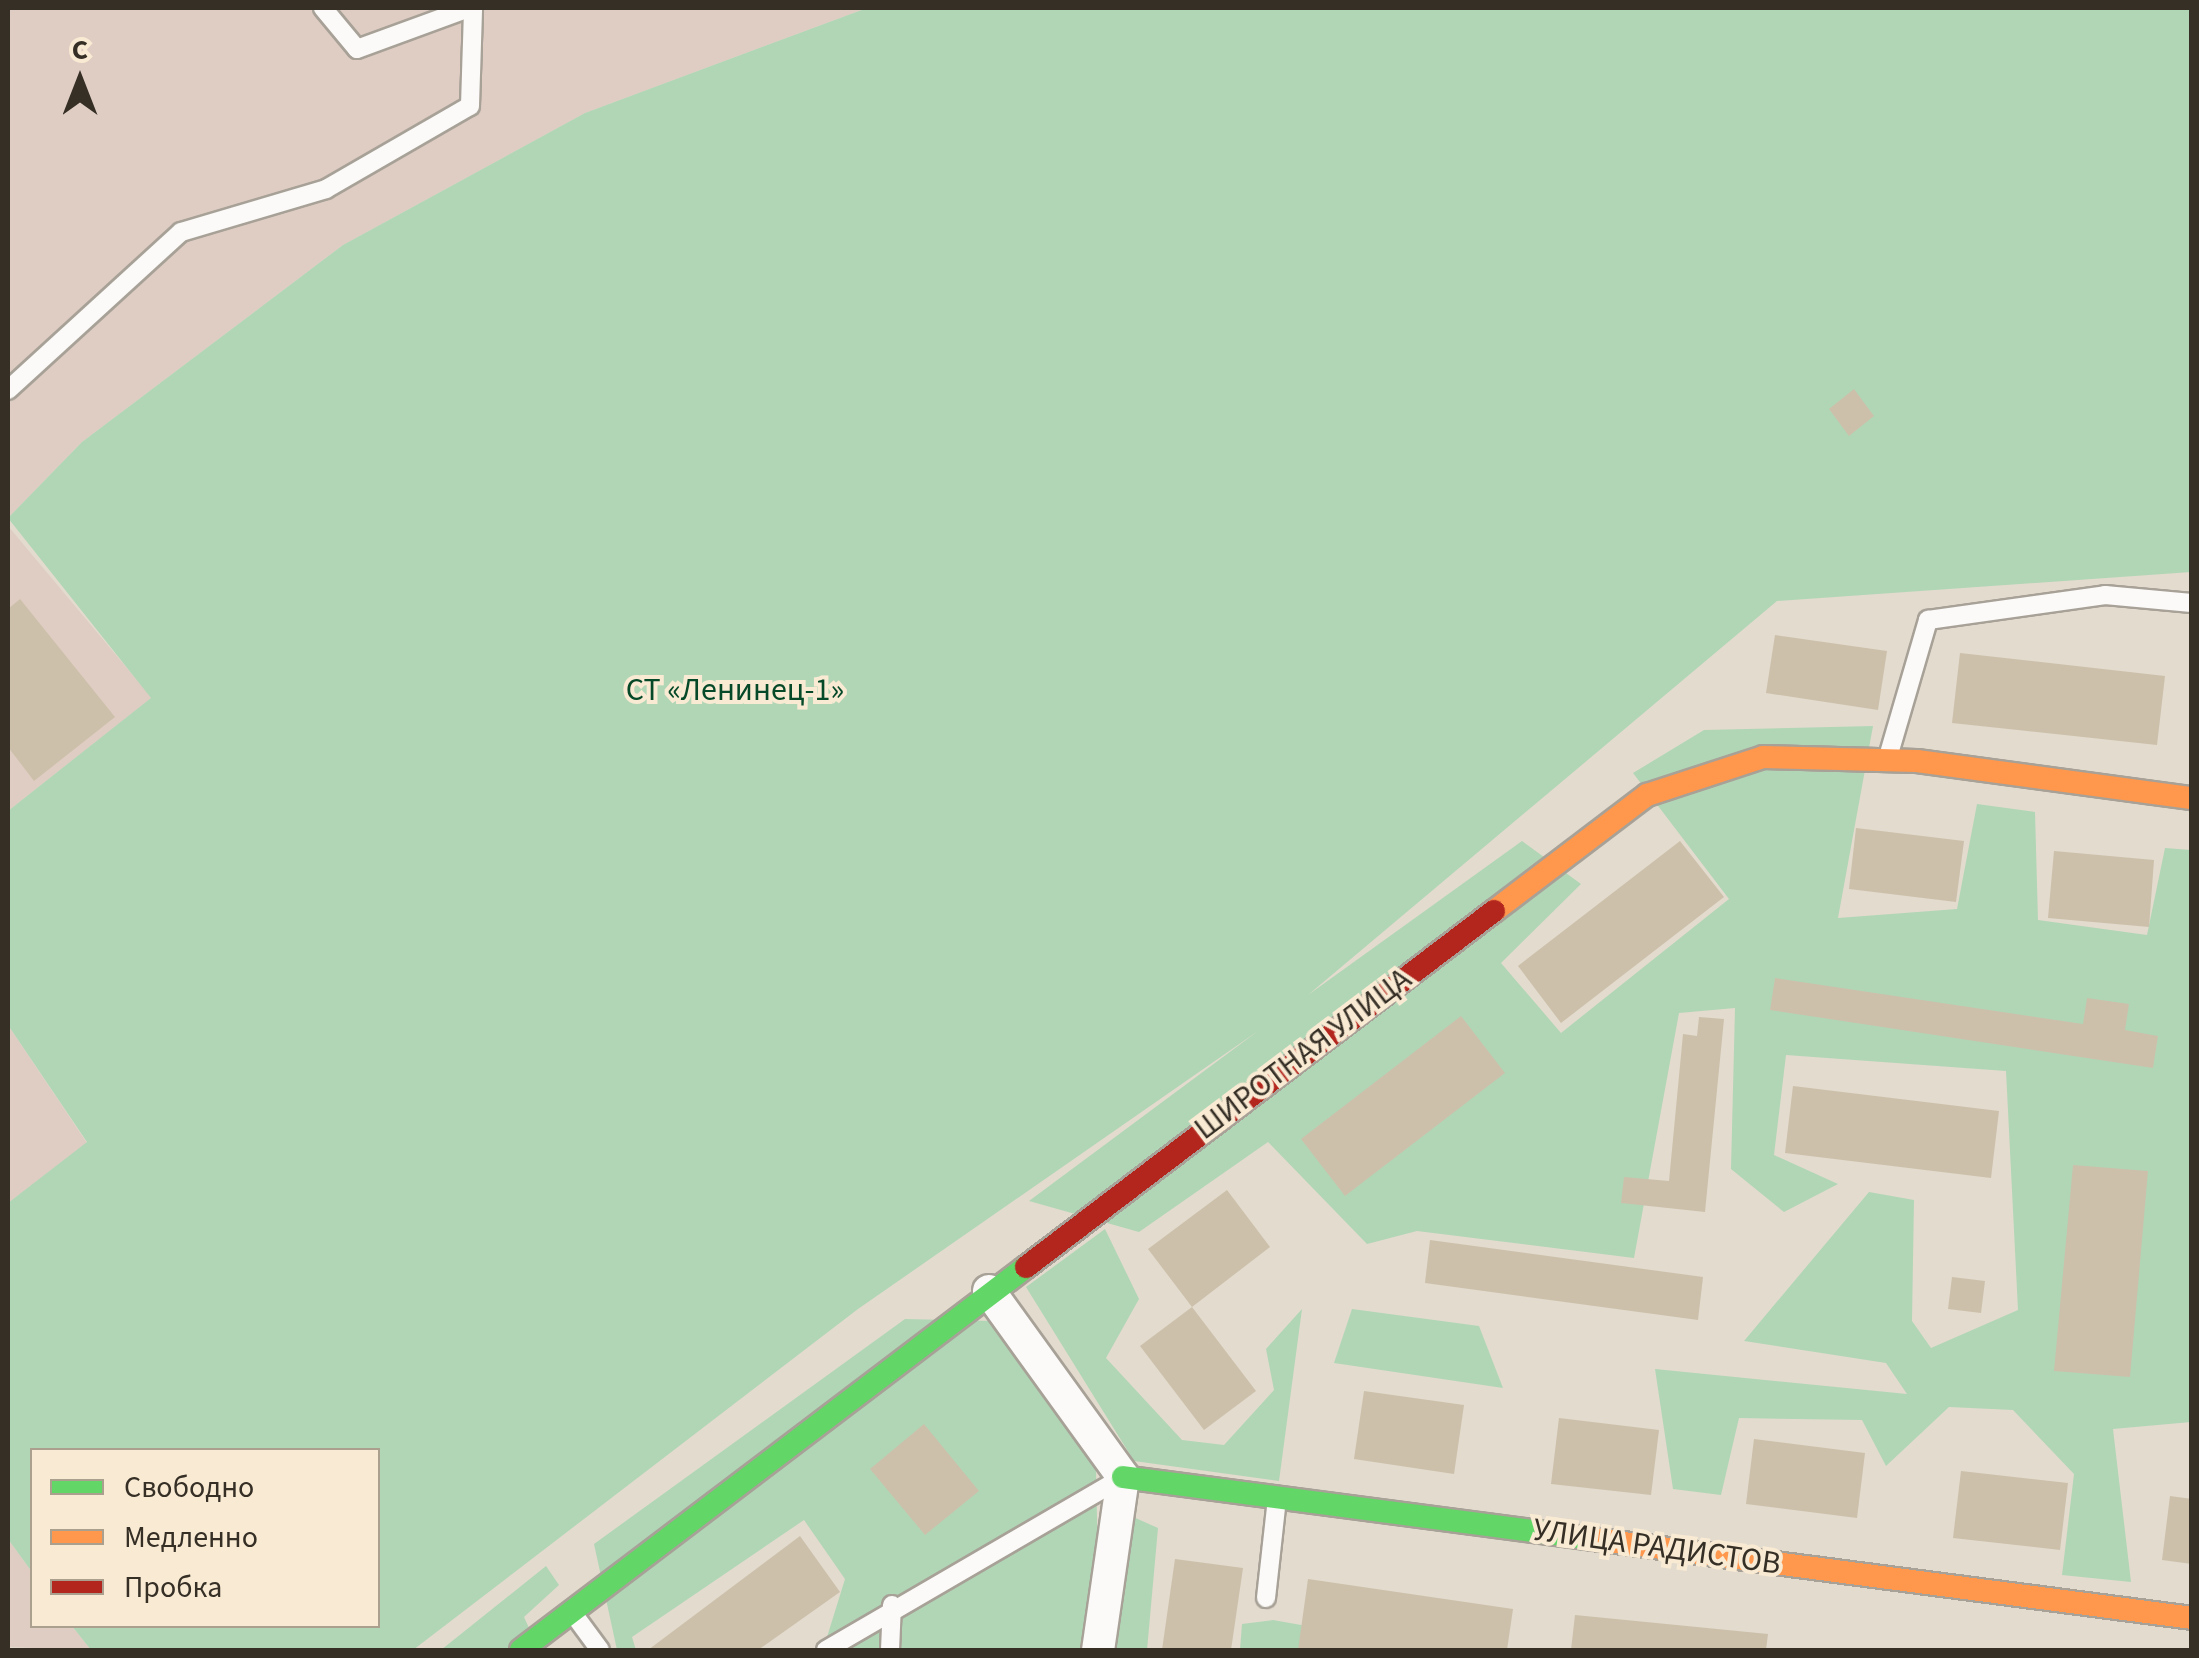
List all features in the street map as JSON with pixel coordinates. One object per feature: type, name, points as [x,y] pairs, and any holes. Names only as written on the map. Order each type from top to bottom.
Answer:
[{"type":"street","name":"ШИРОТНАЯ УЛИЦА","points":[[521,1650],[1647,795],[1763,757],[1887,760],[2192,798]]},
{"type":"street","points":[[989,1291],[1123,1477],[1098,1650]]},
{"type":"street","name":"УЛИЦА РАДИСТОВ","points":[[1123,1477],[2192,1618]]},
{"type":"lane","points":[[8,390],[181,232],[326,188],[470,106],[471,8],[357,49],[323,8]]},
{"type":"lane","points":[[1887,760],[1928,620],[2106,595],[2192,603]]},
{"type":"lane","points":[[826,1650],[892,1606],[1123,1477]]},
{"type":"lane","points":[[1266,1598],[1278,1497]]},
{"type":"lane","points":[[890,1650],[892,1606]]},
{"type":"lane","points":[[572,1611],[600,1650]]},
{"type":"shaded area","points":[[8,8],[867,8],[585,113],[343,245],[82,442],[8,518]]},
{"type":"shaded area","points":[[8,526],[152,698],[8,811]]},
{"type":"shaded area","points":[[8,1025],[87,1143],[8,1203]]},
{"type":"shaded area","points":[[8,1539],[30,1569],[30,1628],[74,1628],[91,1650],[8,1647]]},
{"type":"green space","name":"СТ «Ленинец-1»","points":[[867,8],[2191,8],[2191,572],[1777,601],[1308,995],[1522,841],[1581,884],[1501,963],[1561,1033],[1729,899],[1633,773],[1704,730],[1873,726],[1838,918],[1957,909],[1977,804],[2035,812],[2038,920],[2147,935],[2165,848],[2191,850],[2191,1422],[2113,1429],[2131,1582],[2062,1575],[2074,1474],[2013,1410],[1949,1407],[1886,1466],[1862,1420],[1739,1418],[1721,1495],[1673,1489],[1655,1369],[1907,1394],[1886,1363],[1744,1341],[1869,1192],[1914,1200],[1912,1321],[1931,1348],[2018,1310],[2006,1071],[1786,1055],[1774,1155],[1838,1184],[1784,1212],[1731,1169],[1735,1008],[1679,1013],[1634,1258],[1417,1231],[1367,1244],[1268,1142],[1139,1232],[1029,1201],[1258,1031],[858,1309],[413,1650],[91,1650],[74,1628],[380,1628],[380,1448],[30,1448],[30,1569],[8,1539],[8,1203],[87,1142],[8,1025],[8,811],[151,698],[8,518],[82,442],[343,245],[585,113]]},
{"type":"green space","points":[[1105,1229],[1139,1299],[1106,1358],[1182,1440],[1224,1445],[1274,1390],[1266,1349],[1302,1309],[1279,1481],[1134,1461],[1026,1287]]},
{"type":"green space","points":[[1352,1309],[1479,1326],[1503,1388],[1334,1363]]},
{"type":"green space","points":[[905,1319],[991,1321],[1096,1469],[1098,1570],[1083,1650],[823,1650],[845,1579],[804,1520],[632,1637],[636,1650],[617,1650],[594,1544]]},
{"type":"green space","points":[[1131,1516],[1158,1528],[1147,1650],[1113,1650]]},
{"type":"green space","points":[[546,1566],[559,1585],[524,1617],[539,1650],[441,1650]]},
{"type":"green space","points":[[1273,1620],[1442,1650],[1240,1650],[1242,1624]]},
{"type":"building","points":[[1854,389],[1874,416],[1849,436],[1829,409]]},
{"type":"building","points":[[20,599],[115,717],[34,781],[8,747],[8,609]]},
{"type":"building","points":[[1775,635],[1887,651],[1878,710],[1766,693]]},
{"type":"building","points":[[1960,653],[2165,676],[2157,745],[1952,723]]},
{"type":"building","points":[[1856,828],[1964,841],[1956,902],[1849,889]]},
{"type":"building","points":[[1680,841],[1724,897],[1561,1023],[1518,966]]},
{"type":"building","points":[[2054,851],[2154,860],[2149,927],[2048,918]]},
{"type":"building","points":[[1775,978],[2083,1024],[2087,998],[2129,1004],[2125,1030],[2158,1036],[2153,1068],[1770,1010]]},
{"type":"building","points":[[1461,1016],[1505,1073],[1345,1196],[1301,1139]]},
{"type":"building","points":[[1699,1017],[1724,1019],[1705,1212],[1621,1203],[1624,1177],[1669,1181],[1683,1034],[1697,1036]]},
{"type":"building","points":[[1793,1086],[1999,1111],[1991,1178],[1785,1153]]},
{"type":"building","points":[[2073,1165],[2148,1171],[2130,1377],[2054,1371]]},
{"type":"building","points":[[1227,1190],[1270,1247],[1192,1307],[1148,1249]]},
{"type":"building","points":[[1430,1240],[1703,1277],[1698,1320],[1425,1283]]},
{"type":"building","points":[[1952,1277],[1985,1281],[1981,1313],[1948,1309]]},
{"type":"building","points":[[1192,1307],[1256,1391],[1204,1430],[1140,1346]]},
{"type":"building","points":[[1364,1391],[1464,1405],[1454,1474],[1354,1459]]},
{"type":"building","points":[[1559,1418],[1659,1430],[1651,1495],[1551,1484]]},
{"type":"building","points":[[924,1424],[979,1491],[925,1535],[870,1469]]},
{"type":"building","points":[[1754,1439],[1865,1453],[1857,1518],[1746,1504]]},
{"type":"building","points":[[1961,1471],[2068,1483],[2060,1550],[1953,1538]]},
{"type":"building","points":[[2170,1496],[2192,1499],[2192,1564],[2162,1560]]},
{"type":"building","points":[[800,1536],[840,1592],[758,1650],[648,1650]]},
{"type":"building","points":[[1175,1559],[1243,1568],[1231,1650],[1162,1650]]},
{"type":"building","points":[[1308,1579],[1513,1609],[1507,1650],[1298,1650]]},
{"type":"building","points":[[1575,1615],[1768,1634],[1766,1650],[1571,1650]]},
{"type":"traffic: fast","points":[[521,1650],[1026,1267]]},
{"type":"traffic: fast","points":[[1123,1477],[1593,1539]]},
{"type":"traffic: slow","points":[[1494,911],[1647,795],[1763,757],[1917,761],[2192,798]]},
{"type":"traffic: slow","points":[[1593,1539],[2192,1618]]},
{"type":"traffic: jam","points":[[1026,1267],[1494,911]]}]
